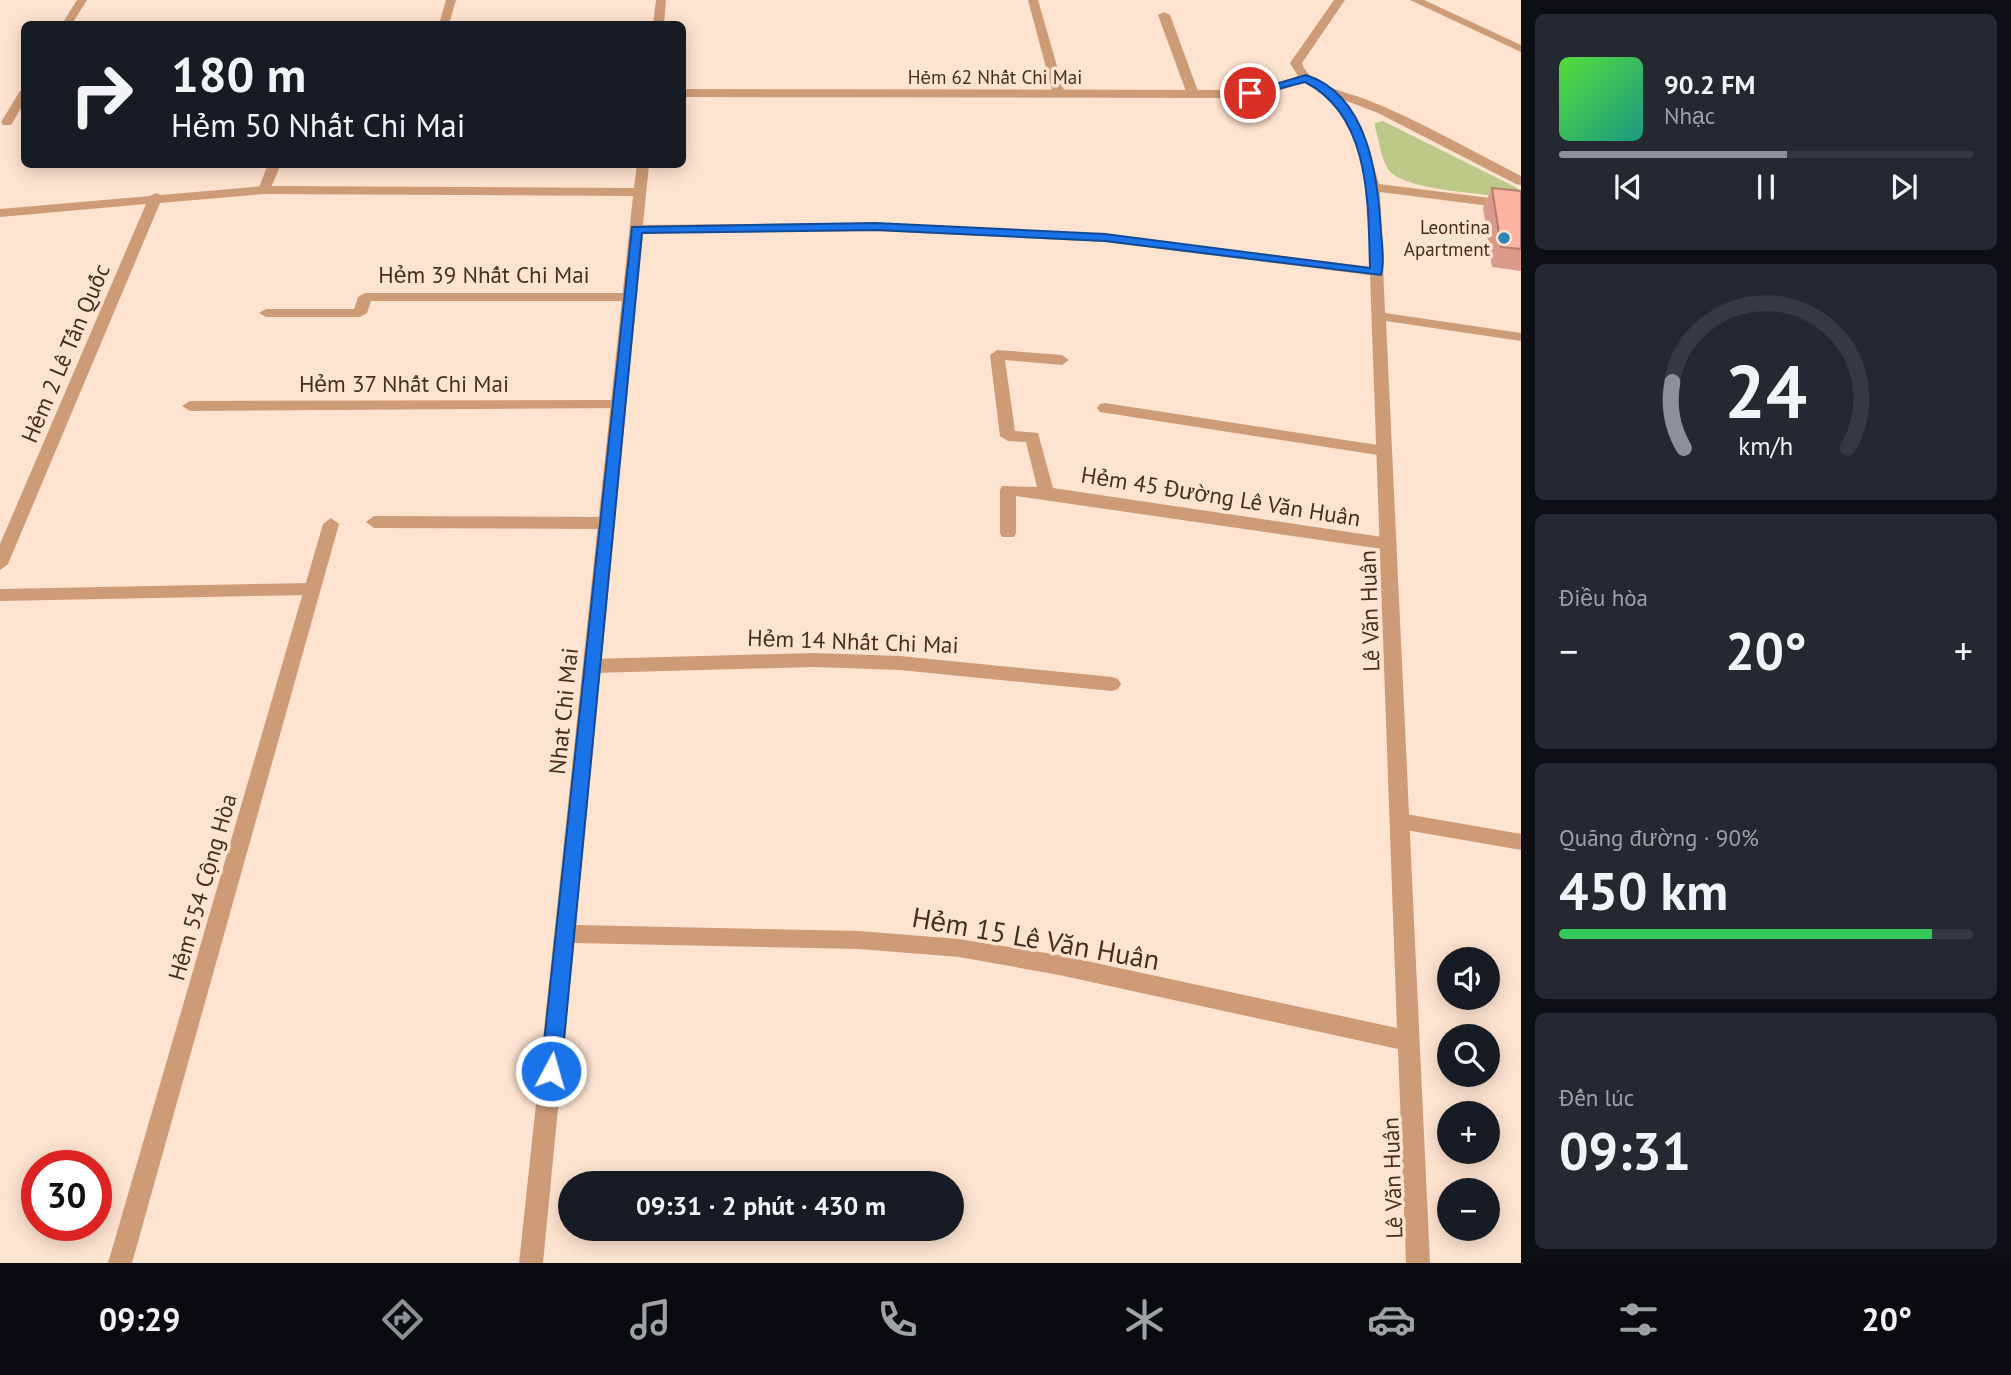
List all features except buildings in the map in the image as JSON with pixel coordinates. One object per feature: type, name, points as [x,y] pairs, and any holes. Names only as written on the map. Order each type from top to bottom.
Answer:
[{"type":"street","points":[[69,21],[82,0]]},
{"type":"street","points":[[445,21],[451,0]]},
{"type":"street","points":[[659,21],[661,0]]},
{"type":"street","points":[[1033,0],[1059,94]]},
{"type":"street","points":[[1306,78],[1298,70],[1298,56],[1340,0]]},
{"type":"street","points":[[1415,0],[1521,49]]},
{"type":"street","points":[[1164,15],[1193,94]]},
{"type":"street","name":"Hẻm 62 Nhất Chi Mai","points":[[686,93],[1193,94],[1269,90],[1306,78]]},
{"type":"street","name":"Lê Văn Huân","points":[[1306,78],[1324,87],[1340,102],[1353,122],[1373,187],[1419,1263]]},
{"type":"street","points":[[1324,87],[1382,110],[1521,181]]},
{"type":"street","points":[[8,122],[21,99]]},
{"type":"street","points":[[264,190],[273,168]]},
{"type":"street","name":"Nhat Chi Mai","points":[[531,1263],[642,168]]},
{"type":"street","points":[[1373,187],[1521,206]]},
{"type":"street","points":[[0,213],[156,197],[264,190],[639,192]]},
{"type":"street","name":"Hẻm 2 Lê Tấn Quốc","points":[[0,564],[156,197]]},
{"type":"street","points":[[636,229],[876,227],[1105,238],[1377,272]]},
{"type":"street","name":"Hẻm 39 Nhất Chi Mai","points":[[266,313],[360,313],[365,297],[629,297]]},
{"type":"street","points":[[1378,316],[1521,337]]},
{"type":"street","name":"Hẻm 45 Đường Lê Văn Huân","points":[[1046,493],[1033,438],[1008,436],[996,355],[1062,360]]},
{"type":"street","name":"Hẻm 37 Nhất Chi Mai","points":[[190,406],[618,405]]},
{"type":"street","points":[[1105,408],[1384,451]]},
{"type":"street","name":"Hẻm 45 Đường Lê Văn Huân","points":[[1009,533],[1008,490],[1046,493],[1389,544]]},
{"type":"street","points":[[374,522],[607,523]]},
{"type":"street","name":"Hẻm 554 Cộng Hòa","points":[[120,1263],[331,524]]},
{"type":"street","points":[[0,595],[312,589]]},
{"type":"street","name":"Hẻm 14 Nhất Chi Mai","points":[[592,666],[826,660],[900,663],[1112,684]]},
{"type":"street","points":[[1400,821],[1521,842]]},
{"type":"street","name":"Hẻm 15 Lê Văn Huân","points":[[565,934],[859,940],[959,948],[1059,965],[1409,1041]]},
{"type":"green space","points":[[1383,121],[1517,188],[1521,192],[1518,198],[1428,187],[1396,176],[1386,165],[1375,127],[1375,123]]},
{"type":"place","name":"Leontina Apartment","points":[[1504,238]]},
{"type":"route","points":[[551,1071],[636,229],[876,227],[1105,238],[1377,272],[1373,187],[1359,137],[1347,111],[1324,87],[1306,78],[1250,93]]}]
